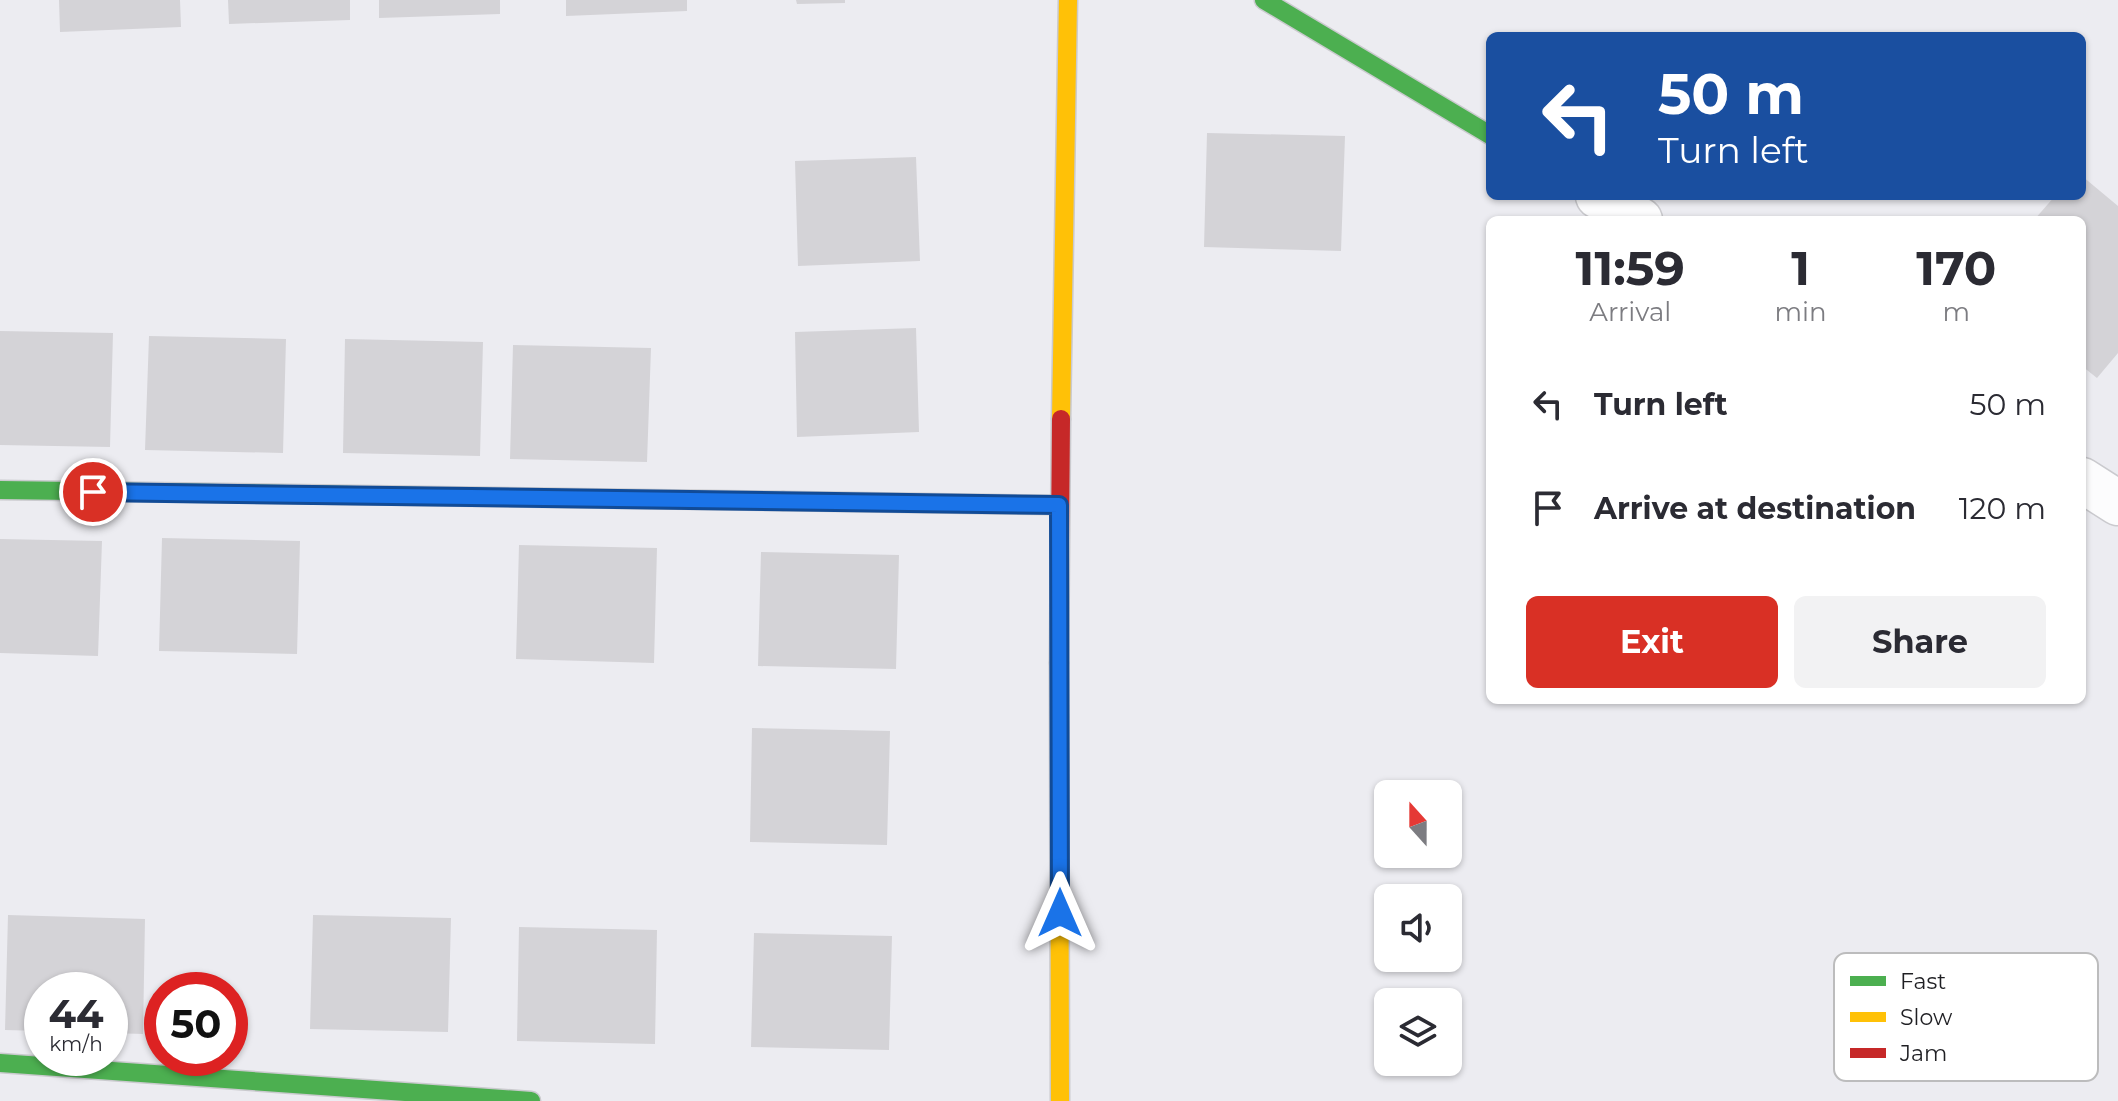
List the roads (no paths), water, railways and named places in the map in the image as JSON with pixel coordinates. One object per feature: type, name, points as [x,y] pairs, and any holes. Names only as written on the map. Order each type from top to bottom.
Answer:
[{"type":"street","points":[[1060,1101],[1059,505],[1068,0]]},
{"type":"street","points":[[1264,0],[1486,133]]},
{"type":"street","points":[[1605,200],[1633,216]]},
{"type":"street","points":[[2086,483],[2118,503]]},
{"type":"street","points":[[0,490],[1059,505]]},
{"type":"street","points":[[0,1063],[531,1101]]}]
